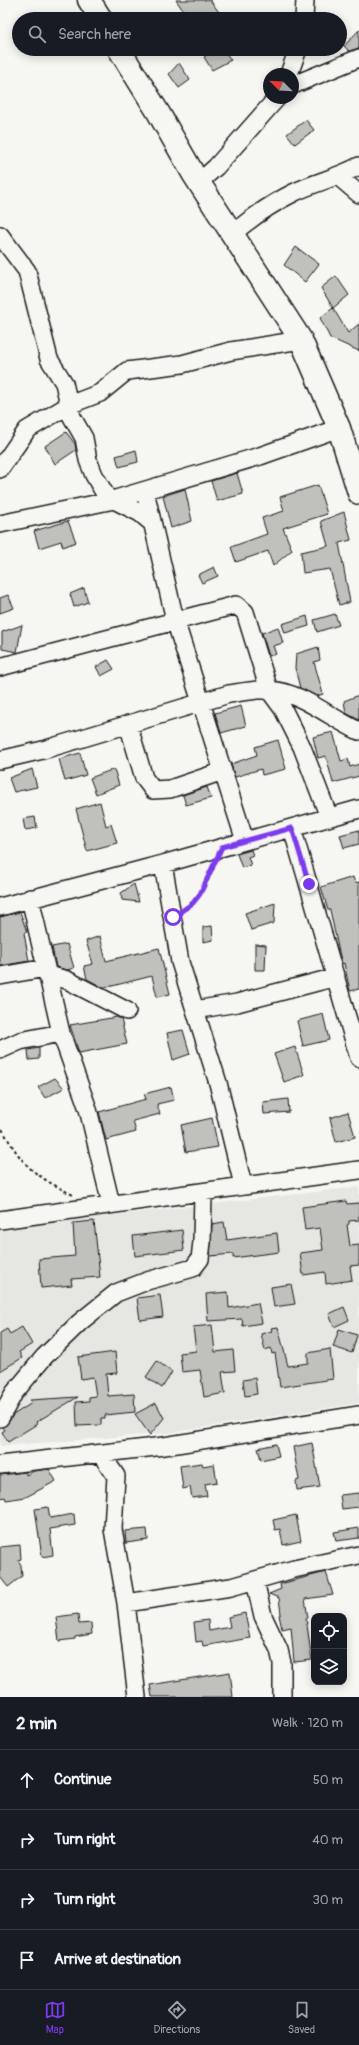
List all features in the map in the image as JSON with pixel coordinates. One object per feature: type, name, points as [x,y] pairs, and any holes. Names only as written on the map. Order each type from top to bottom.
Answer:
[{"type":"main road","points":[[89,0],[97,12]]},
{"type":"main road","points":[[123,56],[199,182],[301,340],[339,428],[359,493]]},
{"type":"street","points":[[304,12],[305,0]]},
{"type":"street","points":[[291,68],[295,56]]},
{"type":"street","points":[[299,83],[359,58]]},
{"type":"street","points":[[199,182],[216,167],[271,104]]},
{"type":"street","points":[[232,234],[257,214],[294,192],[339,177],[359,166]]},
{"type":"street","points":[[339,177],[359,194]]},
{"type":"street","points":[[0,235],[27,271],[49,359],[64,383],[72,417],[84,438],[88,460],[94,475],[111,500],[140,513],[152,523]]},
{"type":"street","points":[[0,469],[27,430],[69,405],[100,393],[127,371],[182,364],[231,351],[301,340]]},
{"type":"street","points":[[0,524],[111,500],[145,491],[260,456],[339,428]]},
{"type":"street","points":[[145,491],[175,620],[245,841]]},
{"type":"street","points":[[0,667],[175,620],[236,606],[245,612],[269,690],[283,709],[302,748],[329,817]]},
{"type":"street","points":[[0,760],[43,750],[229,694],[269,690],[283,692],[303,700],[341,723],[359,731]]},
{"type":"street","points":[[128,724],[144,778],[153,790],[170,789],[223,771]]},
{"type":"street","points":[[0,907],[163,864],[359,809]]},
{"type":"street","points":[[292,828],[359,1058]]},
{"type":"street","points":[[163,864],[180,962],[218,1084],[243,1185]]},
{"type":"street","points":[[30,898],[61,1033],[88,1109],[111,1204]]},
{"type":"street","points":[[0,976],[47,972],[127,1011]]},
{"type":"street","points":[[195,1010],[237,1003],[336,977]]},
{"type":"street","points":[[0,1050],[20,1041],[61,1033]]},
{"type":"street","points":[[0,1220],[359,1170]]},
{"type":"street","points":[[0,1418],[14,1393],[44,1358],[80,1322],[116,1293],[147,1281],[193,1268],[200,1259],[202,1242],[203,1192]]},
{"type":"street","points":[[0,1465],[172,1445],[359,1415]]},
{"type":"street","points":[[102,1454],[116,1476],[113,1529],[126,1603],[137,1697]]},
{"type":"street","points":[[126,1603],[231,1587],[294,1569],[359,1555]]},
{"type":"street","points":[[255,1581],[263,1616],[279,1650],[282,1663],[282,1697]]},
{"type":"path","points":[[173,917],[193,903],[200,894],[222,847]]},
{"type":"path","points":[[2,1129],[15,1152],[27,1166],[40,1177],[93,1207]]},
{"type":"shaded area","points":[[359,1187],[359,1403],[168,1433],[0,1446],[0,1228]]},
{"type":"building","points":[[176,0],[210,0],[219,12],[184,12]]},
{"type":"building","points":[[359,30],[359,48],[349,51],[347,49],[347,43]]},
{"type":"building","points":[[228,56],[231,60],[212,70],[204,57]]},
{"type":"building","points":[[179,63],[190,80],[179,88],[169,74]]},
{"type":"building","points":[[306,120],[314,130],[295,144],[287,134]]},
{"type":"building","points":[[296,247],[319,264],[305,282],[284,265]]},
{"type":"building","points":[[336,276],[349,295],[333,308],[321,288]]},
{"type":"building","points":[[333,308],[348,333],[359,324],[359,351],[330,338],[320,318]]},
{"type":"building","points":[[66,432],[75,444],[76,450],[55,464],[45,446]]},
{"type":"building","points":[[136,450],[138,462],[119,467],[116,456]]},
{"type":"building","points":[[237,473],[243,494],[217,501],[211,481]]},
{"type":"building","points":[[318,485],[327,514],[283,528],[292,550],[273,566],[268,551],[236,562],[231,547],[267,534],[262,518],[284,511],[280,497]]},
{"type":"building","points":[[185,489],[192,521],[171,528],[163,496]]},
{"type":"building","points":[[344,512],[351,540],[339,543],[350,602],[339,605],[330,569],[303,573],[301,552],[328,546],[321,521]]},
{"type":"building","points":[[68,521],[76,542],[63,547],[61,541],[39,548],[34,531]]},
{"type":"building","points":[[214,567],[218,576],[202,583],[198,575]]},
{"type":"building","points":[[84,588],[88,602],[74,607],[70,594]]},
{"type":"building","points":[[8,595],[14,608],[0,613],[0,598]]},
{"type":"building","points":[[335,614],[339,625],[317,632],[314,620]]},
{"type":"building","points":[[307,616],[309,626],[285,633],[282,624]]},
{"type":"building","points":[[22,625],[17,652],[2,649],[2,632]]},
{"type":"building","points":[[278,627],[283,643],[273,646],[276,654],[269,656],[262,633]]},
{"type":"building","points":[[318,647],[320,660],[314,662],[323,694],[317,696],[300,688],[295,668],[296,654]]},
{"type":"building","points":[[108,660],[114,669],[101,676],[96,667]]},
{"type":"building","points":[[359,695],[359,720],[346,713],[344,701]]},
{"type":"building","points":[[241,706],[246,726],[221,733],[215,713]]},
{"type":"building","points":[[333,732],[341,761],[348,759],[350,767],[359,764],[359,776],[333,783],[326,756],[318,758],[313,737]]},
{"type":"building","points":[[278,740],[286,769],[262,775],[261,769],[235,777],[231,764],[257,755],[255,747]]},
{"type":"building","points":[[80,753],[86,775],[65,781],[59,759]]},
{"type":"building","points":[[32,769],[37,787],[14,792],[9,778]]},
{"type":"building","points":[[114,769],[119,785],[96,794],[90,778]]},
{"type":"building","points":[[207,787],[211,798],[186,805],[183,795]]},
{"type":"building","points":[[100,802],[106,826],[111,824],[117,843],[87,851],[76,809]]},
{"type":"building","points":[[35,817],[37,828],[25,830],[23,819]]},
{"type":"building","points":[[359,830],[359,844],[344,848],[340,835]]},
{"type":"building","points":[[251,850],[253,855],[248,857],[251,865],[242,868],[237,854]]},
{"type":"building","points":[[353,877],[355,883],[359,882],[359,989],[350,991],[344,963],[342,964],[339,952],[330,910],[328,910],[321,887]]},
{"type":"building","points":[[134,884],[139,902],[122,900],[121,893]]},
{"type":"building","points":[[275,903],[274,923],[251,930],[245,913]]},
{"type":"building","points":[[20,912],[27,932],[24,933],[29,961],[0,966],[0,917]]},
{"type":"building","points":[[212,926],[213,940],[203,942],[203,927]]},
{"type":"building","points":[[100,936],[106,961],[159,948],[170,994],[157,997],[152,976],[104,988],[87,979],[84,966],[93,964],[86,941]]},
{"type":"building","points":[[67,944],[74,968],[67,970],[56,967],[52,947]]},
{"type":"building","points":[[255,944],[266,945],[265,970],[255,970]]},
{"type":"building","points":[[323,1014],[329,1040],[303,1046],[297,1021]]},
{"type":"building","points":[[117,1017],[121,1019],[127,1044],[79,1053],[70,1025]]},
{"type":"building","points":[[183,1030],[190,1054],[173,1060],[167,1033]]},
{"type":"building","points":[[295,1047],[304,1075],[284,1082],[274,1054]]},
{"type":"building","points":[[39,1048],[39,1059],[29,1060],[28,1050]]},
{"type":"building","points":[[55,1078],[64,1088],[45,1098],[38,1087]]},
{"type":"building","points":[[171,1087],[174,1100],[157,1104],[160,1114],[133,1121],[136,1132],[106,1140],[99,1112],[146,1099],[144,1094]]},
{"type":"building","points":[[288,1099],[289,1112],[264,1114],[263,1102]]},
{"type":"building","points":[[348,1112],[355,1137],[336,1142],[330,1118]]},
{"type":"building","points":[[212,1118],[218,1147],[186,1152],[181,1125]]},
{"type":"building","points":[[346,1201],[347,1204],[359,1203],[359,1220],[349,1221],[349,1224],[347,1225],[350,1246],[359,1245],[359,1265],[350,1266],[352,1280],[326,1284],[325,1272],[303,1275],[300,1253],[323,1250],[320,1228],[305,1230],[302,1207]]},
{"type":"building","points":[[94,1221],[100,1277],[71,1279],[72,1285],[41,1288],[39,1259],[75,1256],[73,1223]]},
{"type":"building","points":[[224,1222],[227,1240],[277,1233],[279,1252],[233,1258],[233,1254],[210,1256],[212,1224]]},
{"type":"building","points":[[182,1230],[184,1250],[135,1256],[133,1236]]},
{"type":"building","points":[[291,1284],[295,1304],[274,1307],[271,1287]]},
{"type":"building","points":[[228,1292],[229,1308],[258,1303],[262,1323],[243,1326],[242,1319],[208,1321],[206,1294]]},
{"type":"building","points":[[160,1295],[163,1317],[140,1320],[137,1298]]},
{"type":"building","points":[[344,1307],[349,1320],[334,1327],[329,1314]]},
{"type":"building","points":[[212,1325],[215,1352],[233,1350],[235,1371],[222,1372],[225,1393],[204,1397],[200,1370],[182,1372],[180,1353],[196,1351],[193,1327]]},
{"type":"building","points":[[22,1327],[32,1344],[19,1352],[22,1358],[0,1371],[0,1333],[7,1329],[10,1334]]},
{"type":"building","points":[[278,1327],[288,1366],[308,1363],[308,1353],[330,1349],[333,1379],[280,1387],[275,1353],[272,1354],[271,1348],[265,1350],[261,1334],[272,1331],[271,1328]]},
{"type":"building","points":[[339,1329],[357,1335],[352,1353],[333,1347]]},
{"type":"building","points":[[115,1352],[117,1373],[106,1374],[108,1396],[134,1394],[135,1412],[105,1415],[105,1418],[101,1418],[101,1425],[77,1426],[76,1402],[89,1401],[89,1397],[96,1396],[93,1377],[81,1379],[78,1357]]},
{"type":"building","points":[[157,1361],[172,1372],[162,1388],[146,1377]]},
{"type":"building","points":[[255,1378],[257,1394],[245,1396],[243,1380]]},
{"type":"building","points":[[78,1397],[36,1422],[37,1424],[8,1442],[2,1432],[5,1430],[3,1427],[8,1423],[13,1415],[32,1403],[30,1400]]},
{"type":"building","points":[[156,1403],[164,1418],[150,1435],[135,1414]]},
{"type":"building","points":[[312,1443],[320,1487],[297,1490],[296,1481],[299,1480],[293,1447]]},
{"type":"building","points":[[276,1444],[279,1456],[261,1460],[258,1448]]},
{"type":"building","points":[[202,1463],[203,1466],[214,1464],[217,1482],[205,1484],[207,1496],[192,1498],[190,1487],[183,1489],[180,1466]]},
{"type":"building","points":[[49,1469],[56,1481],[26,1497],[6,1500],[5,1497],[0,1498],[0,1475],[26,1472],[26,1475],[34,1471]]},
{"type":"building","points":[[359,1493],[359,1507],[342,1509],[340,1495]]},
{"type":"building","points":[[48,1507],[50,1518],[74,1514],[75,1525],[50,1529],[53,1555],[42,1557],[35,1509]]},
{"type":"building","points":[[296,1515],[301,1541],[283,1545],[280,1529],[275,1530],[273,1520]]},
{"type":"building","points":[[359,1528],[359,1538],[336,1541],[334,1532]]},
{"type":"building","points":[[147,1529],[148,1540],[126,1543],[125,1531]]},
{"type":"building","points":[[20,1545],[21,1559],[18,1560],[21,1565],[22,1576],[8,1587],[0,1577],[0,1547]]},
{"type":"building","points":[[326,1572],[333,1595],[305,1599],[311,1660],[294,1662],[291,1627],[282,1629],[279,1615],[281,1614],[279,1598],[269,1594],[281,1589],[280,1584]]},
{"type":"building","points":[[245,1613],[250,1638],[203,1646],[202,1641],[196,1642],[194,1622],[208,1620],[209,1631],[230,1627],[228,1617]]},
{"type":"building","points":[[78,1614],[79,1624],[91,1623],[92,1634],[75,1637],[75,1639],[59,1641],[56,1617]]},
{"type":"building","points":[[230,1672],[233,1697],[152,1697],[150,1685]]},
{"type":"route","points":[[173,917],[193,903],[200,894],[208,881],[222,847],[292,828],[309,884]]}]
